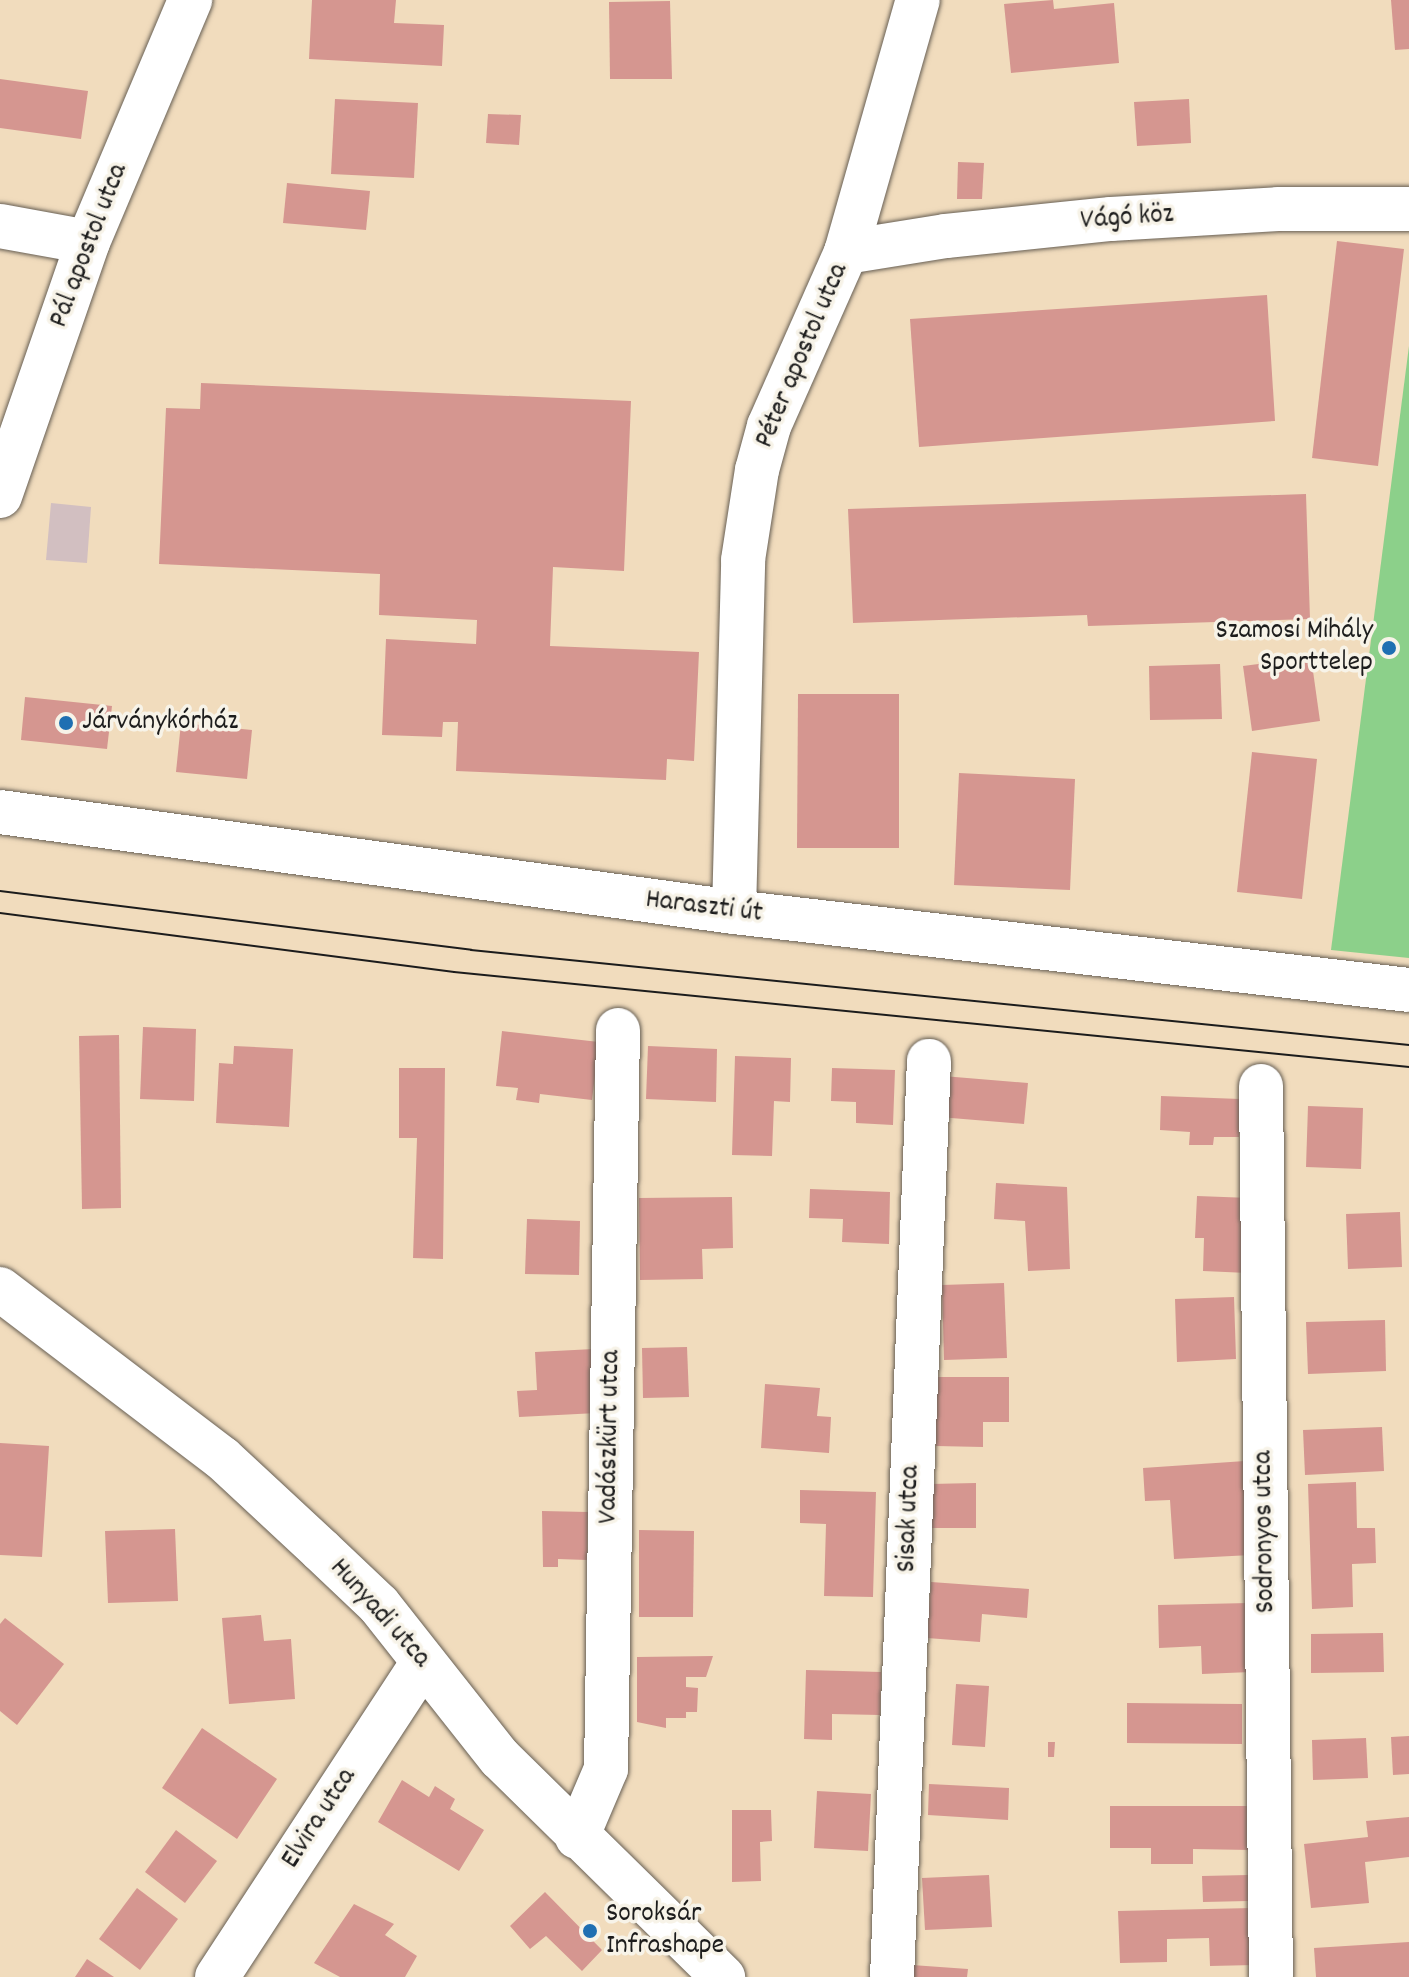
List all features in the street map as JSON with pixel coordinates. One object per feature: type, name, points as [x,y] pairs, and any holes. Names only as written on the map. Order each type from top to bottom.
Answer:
[{"type":"street","name":"Pál apostol utca","points":[[0,496],[88,242],[190,0]]},
{"type":"street","name":"Péter apostol utca","points":[[734,912],[743,560],[757,470],[769,426],[846,252],[918,0]]},
{"type":"street","name":"Vágó köz","points":[[846,252],[946,236],[1111,219],[1278,209],[1409,209]]},
{"type":"street","points":[[0,226],[88,242]]},
{"type":"street","name":"Haraszti út","points":[[0,812],[734,912],[1409,990]]},
{"type":"street","name":"Vadászkürt utca","points":[[577,1837],[606,1769],[618,1030]]},
{"type":"street","name":"Sisak utca","points":[[892,1977],[929,1061]]},
{"type":"street","name":"Sodronyos utca","points":[[1261,1086],[1271,1977]]},
{"type":"street","name":"Hunyadi utca","points":[[0,1289],[222,1458],[379,1605],[500,1758],[577,1837],[723,1977]]},
{"type":"street","name":"Elvira utca","points":[[217,1977],[423,1662]]},
{"type":"shaded area","points":[[51,503],[91,507],[87,563],[46,560]]},
{"type":"green space","name":"Szamosi Mihály Sporttelep","points":[[1409,346],[1409,958],[1331,950]]},
{"type":"building","points":[[312,0],[396,0],[394,23],[444,25],[442,66],[309,59]]},
{"type":"building","points":[[1053,0],[1054,9],[1114,3],[1119,63],[1011,73],[1004,4]]},
{"type":"building","points":[[1391,0],[1409,0],[1409,49],[1395,50]]},
{"type":"building","points":[[670,1],[672,79],[610,79],[609,2]]},
{"type":"building","points":[[0,79],[88,91],[81,139],[0,128]]},
{"type":"building","points":[[335,99],[418,103],[414,178],[331,174]]},
{"type":"building","points":[[1189,99],[1191,143],[1137,146],[1134,102]]},
{"type":"building","points":[[488,114],[521,115],[519,145],[486,143]]},
{"type":"building","points":[[958,162],[984,163],[982,199],[957,199]]},
{"type":"building","points":[[287,183],[370,191],[366,230],[283,223]]},
{"type":"building","points":[[1337,241],[1404,249],[1378,466],[1312,458]]},
{"type":"building","points":[[1267,295],[1275,421],[919,447],[910,319]]},
{"type":"building","points":[[201,383],[631,401],[624,571],[553,567],[550,646],[699,652],[694,761],[667,759],[666,780],[456,771],[458,722],[443,722],[442,737],[382,735],[386,639],[476,644],[477,620],[379,615],[380,574],[159,564],[166,408],[200,409]]},
{"type":"building","points":[[1306,494],[1310,619],[1088,626],[1087,615],[853,623],[848,509]]},
{"type":"building","points":[[1311,657],[1320,721],[1252,731],[1243,666]]},
{"type":"building","points":[[1220,664],[1222,719],[1150,720],[1149,666]]},
{"type":"building","points":[[798,694],[899,694],[899,848],[797,848]]},
{"type":"building","name":"Járványkórház","points":[[25,697],[112,706],[107,749],[21,740]]},
{"type":"building","points":[[181,723],[252,730],[247,779],[176,772]]},
{"type":"building","points":[[1252,752],[1317,759],[1302,899],[1237,892]]},
{"type":"building","points":[[959,773],[1075,779],[1070,890],[954,885]]},
{"type":"building","points":[[143,1027],[196,1029],[194,1101],[140,1099]]},
{"type":"building","points":[[502,1031],[599,1042],[592,1100],[540,1094],[539,1103],[516,1100],[518,1088],[496,1086]]},
{"type":"building","points":[[119,1035],[121,1208],[82,1209],[79,1036]]},
{"type":"building","points":[[234,1046],[293,1049],[289,1127],[216,1123],[219,1063],[233,1064]]},
{"type":"building","points":[[648,1046],[717,1049],[716,1102],[646,1099]]},
{"type":"building","points":[[735,1056],[791,1058],[790,1102],[774,1101],[772,1156],[732,1155]]},
{"type":"building","points":[[399,1068],[445,1068],[443,1259],[413,1258],[417,1138],[399,1138]]},
{"type":"building","points":[[832,1068],[895,1070],[893,1125],[856,1123],[856,1102],[831,1101]]},
{"type":"building","points":[[943,1076],[1028,1083],[1024,1124],[939,1117]]},
{"type":"building","points":[[1161,1096],[1240,1099],[1239,1137],[1214,1137],[1213,1145],[1189,1145],[1190,1132],[1160,1130]]},
{"type":"building","points":[[1308,1106],[1363,1108],[1361,1169],[1306,1167]]},
{"type":"building","points":[[996,1183],[1067,1187],[1070,1269],[1028,1271],[1025,1221],[994,1219]]},
{"type":"building","points":[[810,1189],[890,1192],[889,1244],[842,1242],[843,1219],[809,1218]]},
{"type":"building","points":[[1197,1196],[1250,1198],[1248,1273],[1203,1271],[1204,1238],[1195,1238]]},
{"type":"building","points":[[732,1197],[733,1248],[702,1249],[703,1279],[640,1280],[639,1198]]},
{"type":"building","points":[[1400,1212],[1402,1267],[1348,1269],[1346,1214]]},
{"type":"building","points":[[527,1219],[580,1221],[579,1275],[525,1274]]},
{"type":"building","points":[[1004,1283],[1007,1358],[944,1360],[942,1285]]},
{"type":"building","points":[[1234,1297],[1236,1359],[1177,1362],[1175,1299]]},
{"type":"building","points":[[1385,1320],[1386,1371],[1308,1374],[1306,1322]]},
{"type":"building","points":[[687,1347],[689,1397],[643,1398],[642,1348]]},
{"type":"building","points":[[594,1349],[597,1413],[519,1417],[517,1391],[537,1390],[535,1352]]},
{"type":"building","points":[[935,1377],[1009,1377],[1009,1422],[983,1422],[983,1447],[936,1446]]},
{"type":"building","points":[[765,1384],[820,1388],[817,1416],[831,1417],[829,1453],[761,1448]]},
{"type":"building","points":[[1382,1427],[1384,1471],[1305,1475],[1303,1430]]},
{"type":"building","points":[[0,1443],[49,1446],[42,1557],[0,1555]]},
{"type":"building","points":[[1245,1461],[1251,1555],[1174,1559],[1170,1500],[1145,1501],[1143,1468]]},
{"type":"building","points":[[1356,1482],[1357,1528],[1375,1528],[1376,1563],[1352,1564],[1353,1607],[1312,1609],[1308,1484]]},
{"type":"building","points":[[976,1483],[976,1528],[931,1528],[930,1484]]},
{"type":"building","points":[[800,1490],[876,1492],[873,1597],[824,1596],[826,1524],[800,1523]]},
{"type":"building","points":[[542,1511],[588,1512],[587,1560],[558,1559],[558,1567],[543,1567]]},
{"type":"building","points":[[175,1529],[178,1601],[108,1603],[105,1531]]},
{"type":"building","points":[[639,1530],[694,1531],[693,1617],[639,1617]]},
{"type":"building","points":[[931,1582],[1029,1589],[1027,1618],[982,1614],[980,1642],[927,1638]]},
{"type":"building","points":[[1249,1603],[1251,1672],[1202,1674],[1201,1646],[1159,1648],[1158,1605]]},
{"type":"building","points":[[261,1615],[264,1641],[291,1639],[295,1699],[229,1704],[222,1618]]},
{"type":"building","points":[[5,1618],[64,1664],[17,1725],[0,1711],[0,1624]]},
{"type":"building","points":[[1383,1633],[1384,1672],[1311,1673],[1311,1634]]},
{"type":"building","points":[[713,1656],[706,1677],[686,1677],[686,1687],[698,1688],[697,1712],[686,1712],[686,1718],[666,1718],[666,1728],[637,1722],[637,1657]]},
{"type":"building","points":[[806,1670],[881,1672],[880,1715],[832,1714],[832,1740],[804,1739]]},
{"type":"building","points":[[956,1684],[989,1686],[985,1747],[952,1745]]},
{"type":"building","points":[[1127,1703],[1242,1704],[1242,1744],[1127,1743]]},
{"type":"building","points":[[202,1728],[277,1779],[237,1839],[162,1788]]},
{"type":"building","points":[[1409,1736],[1409,1774],[1393,1775],[1391,1737]]},
{"type":"building","points":[[1366,1738],[1368,1778],[1313,1780],[1312,1740]]},
{"type":"building","points":[[1048,1742],[1055,1742],[1054,1757],[1048,1757]]},
{"type":"building","points":[[402,1780],[429,1797],[435,1786],[455,1799],[450,1809],[484,1830],[459,1871],[378,1822]]},
{"type":"building","points":[[929,1784],[1009,1788],[1008,1820],[928,1815]]},
{"type":"building","points":[[817,1791],[871,1794],[868,1851],[814,1848]]},
{"type":"building","points":[[1110,1806],[1250,1806],[1250,1850],[1193,1849],[1193,1864],[1151,1864],[1151,1848],[1110,1848]]},
{"type":"building","points":[[732,1810],[771,1810],[772,1841],[760,1842],[761,1881],[732,1882]]},
{"type":"building","points":[[1409,1817],[1409,1857],[1365,1862],[1369,1903],[1311,1908],[1304,1844],[1368,1837],[1366,1821]]},
{"type":"building","points":[[176,1830],[217,1861],[185,1903],[145,1872]]},
{"type":"building","points":[[989,1875],[992,1927],[925,1930],[922,1878]]},
{"type":"building","points":[[1248,1875],[1248,1901],[1203,1902],[1202,1876]]},
{"type":"building","points":[[137,1888],[178,1919],[140,1970],[99,1939]]},
{"type":"building","points":[[545,1892],[602,1950],[582,1971],[546,1936],[530,1949],[510,1926]]},
{"type":"building","points":[[354,1904],[394,1924],[385,1935],[417,1956],[405,1977],[340,1977],[314,1963]]},
{"type":"building","points":[[1252,1908],[1254,1965],[1210,1966],[1209,1938],[1167,1939],[1167,1962],[1120,1963],[1118,1911]]},
{"type":"building","points":[[1409,1942],[1409,1977],[1316,1977],[1314,1948]]},
{"type":"building","points":[[87,1959],[114,1977],[75,1977]]},
{"type":"building","points":[[912,1965],[968,1969],[967,1977],[911,1977]]},
{"type":"tram line","points":[[0,891],[471,950],[1409,1045]]},
{"type":"tram line","points":[[0,913],[454,972],[1409,1067]]},
{"type":"place","name":"Szamosi Mihály Sporttelep","points":[[1389,648]]},
{"type":"place","name":"Járványkórház","points":[[66,723]]},
{"type":"place","name":"Soroksár Infrashape","points":[[590,1931]]}]
